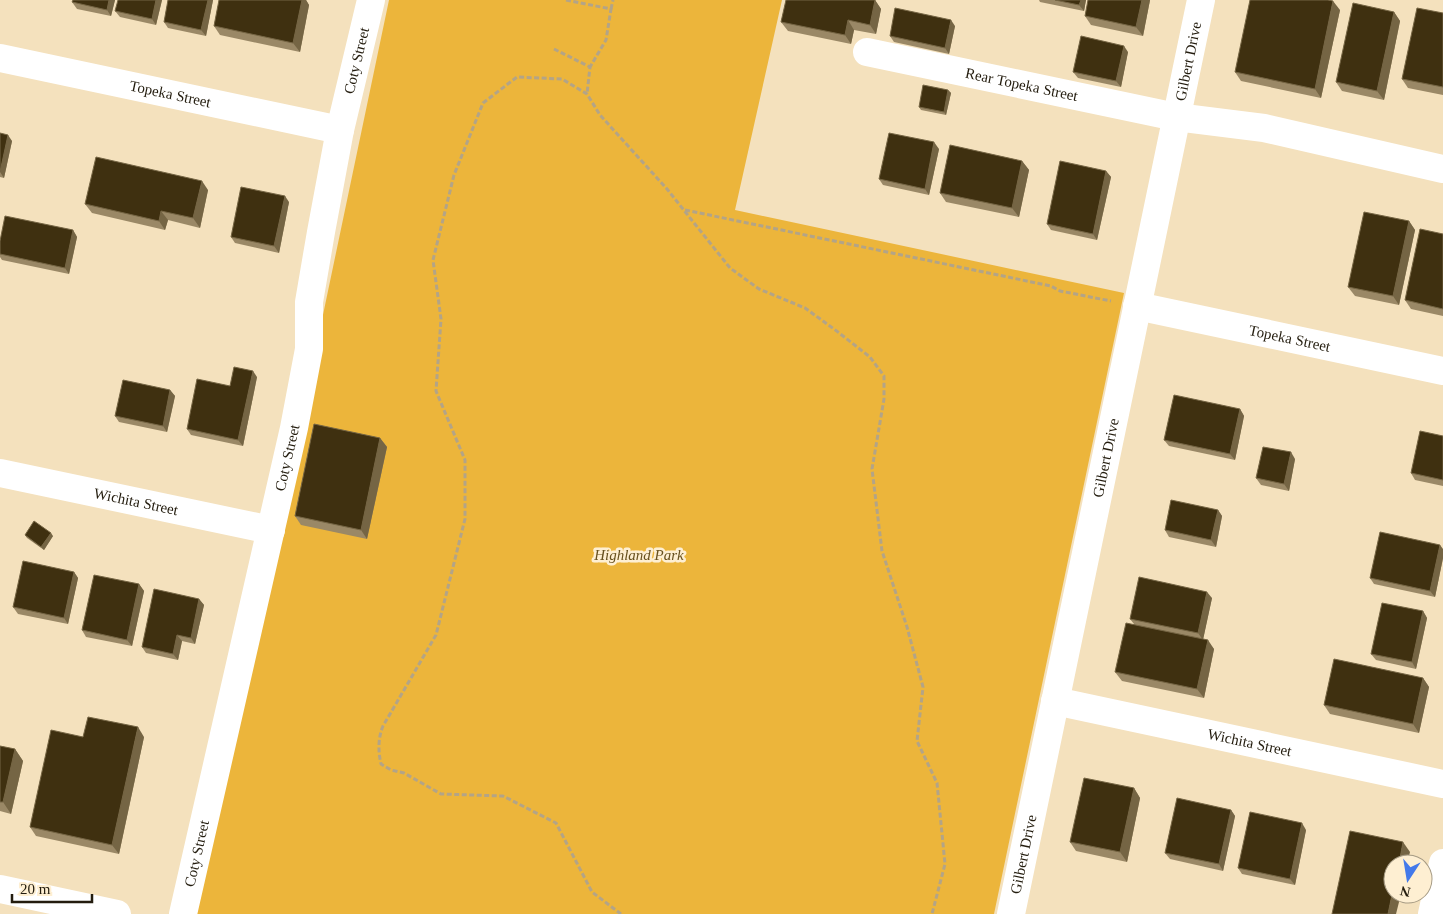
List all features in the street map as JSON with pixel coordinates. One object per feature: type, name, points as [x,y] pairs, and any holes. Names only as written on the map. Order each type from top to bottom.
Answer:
[{"type":"street","name":"Coty Street","points":[[183,914],[294,428],[309,349],[309,302],[340,130],[371,0]]},
{"type":"street","name":"Gilbert Drive","points":[[1011,914],[1055,701],[1127,305],[1176,117],[1200,0]]},
{"type":"street","name":"Rear Topeka Street","points":[[867,52],[1176,117],[1264,128],[1443,169]]},
{"type":"street","name":"Topeka Street","points":[[0,58],[340,130]]},
{"type":"street","name":"Topeka Street","points":[[1127,305],[1443,371]]},
{"type":"street","name":"Wichita Street","points":[[0,473],[271,530]]},
{"type":"street","name":"Wichita Street","points":[[1055,701],[1443,784]]},
{"type":"street","points":[[1432,914],[1443,863]]},
{"type":"street","points":[[0,889],[117,914]]},
{"type":"path","points":[[566,0],[611,10]]},
{"type":"path","points":[[587,94],[590,67],[606,40],[613,0]]},
{"type":"path","points":[[554,49],[590,67]]},
{"type":"path","points":[[621,914],[592,892],[556,823],[503,796],[441,794],[404,773],[391,770],[381,764],[378,751],[383,726],[436,635],[465,519],[465,460],[436,391],[441,319],[432,260],[454,175],[483,103],[517,77],[562,79],[587,94],[600,115],[668,189],[730,268],[759,289],[805,308],[870,357],[884,376],[884,399],[872,469],[882,551],[907,627],[923,687],[917,740],[937,782],[945,864],[932,914]]},
{"type":"path","points":[[684,210],[1051,286],[1060,291],[1127,305]]},
{"type":"green space","name":"Highland Park","points":[[389,0],[782,0],[735,210],[1124,293],[994,914],[190,914],[280,520]]},
{"type":"building","points":[[73,0],[109,0],[107,10],[72,2]]},
{"type":"building","points":[[118,0],[156,0],[152,19],[115,11]]},
{"type":"building","points":[[168,0],[208,0],[201,30],[164,22]]},
{"type":"building","points":[[219,0],[302,0],[293,43],[214,26]]},
{"type":"building","points":[[786,0],[875,0],[870,25],[848,20],[845,35],[781,22]]},
{"type":"building","points":[[1055,0],[1081,0],[1079,5]]},
{"type":"building","points":[[1088,0],[1142,0],[1136,27],[1085,16]]},
{"type":"building","points":[[1250,0],[1333,1],[1315,89],[1235,72]]},
{"type":"building","points":[[1353,3],[1394,12],[1377,91],[1336,82]]},
{"type":"building","points":[[895,8],[951,20],[945,48],[890,36]]},
{"type":"building","points":[[1417,8],[1443,13],[1443,87],[1402,79]]},
{"type":"building","points":[[1081,36],[1124,46],[1116,81],[1073,72]]},
{"type":"building","points":[[923,85],[948,90],[944,112],[919,107]]},
{"type":"building","points":[[0,133],[8,135],[0,172]]},
{"type":"building","points":[[889,133],[934,142],[925,189],[879,179]]},
{"type":"building","points":[[950,145],[1022,161],[1012,208],[940,193]]},
{"type":"building","points":[[96,157],[202,181],[193,218],[161,211],[159,221],[85,204]]},
{"type":"building","points":[[1060,161],[1106,171],[1093,234],[1047,224]]},
{"type":"building","points":[[241,187],[285,196],[274,246],[231,237]]},
{"type":"building","points":[[1364,212],[1409,221],[1393,296],[1348,287]]},
{"type":"building","points":[[5,216],[73,230],[65,268],[0,254],[0,241]]},
{"type":"building","points":[[1420,229],[1443,234],[1443,309],[1405,300]]},
{"type":"building","points":[[234,367],[253,371],[238,440],[187,429],[197,379],[230,386]]},
{"type":"building","points":[[123,380],[170,390],[163,426],[115,416]]},
{"type":"building","points":[[1174,395],[1240,409],[1230,454],[1164,440]]},
{"type":"building","points":[[314,424],[380,438],[361,530],[295,516]]},
{"type":"building","points":[[1420,431],[1443,436],[1443,480],[1411,473]]},
{"type":"building","points":[[1263,447],[1291,452],[1284,484],[1256,478]]},
{"type":"building","points":[[1171,500],[1218,510],[1211,540],[1165,530]]},
{"type":"building","points":[[34,521],[51,533],[41,547],[25,535]]},
{"type":"building","points":[[1380,532],[1440,545],[1430,591],[1370,578]]},
{"type":"building","points":[[23,561],[74,572],[64,618],[13,607]]},
{"type":"building","points":[[94,575],[139,584],[127,640],[82,630]]},
{"type":"building","points":[[1139,577],[1207,592],[1198,633],[1130,619]]},
{"type":"building","points":[[154,589],[199,599],[191,638],[177,635],[173,654],[142,647]]},
{"type":"building","points":[[1382,603],[1423,611],[1412,662],[1371,654]]},
{"type":"building","points":[[1126,623],[1208,640],[1197,689],[1115,672]]},
{"type":"building","points":[[1334,659],[1423,678],[1413,724],[1324,705]]},
{"type":"building","points":[[88,717],[138,727],[112,845],[30,827],[51,730],[83,737]]},
{"type":"building","points":[[0,746],[15,749],[3,802],[0,802]]},
{"type":"building","points":[[1084,778],[1134,788],[1120,852],[1070,842]]},
{"type":"building","points":[[1177,798],[1231,810],[1219,864],[1165,853]]},
{"type":"building","points":[[1250,812],[1302,823],[1290,879],[1238,868]]},
{"type":"building","points":[[1350,831],[1403,842],[1401,854],[1383,854],[1383,904],[1390,904],[1388,914],[1332,914]]}]
